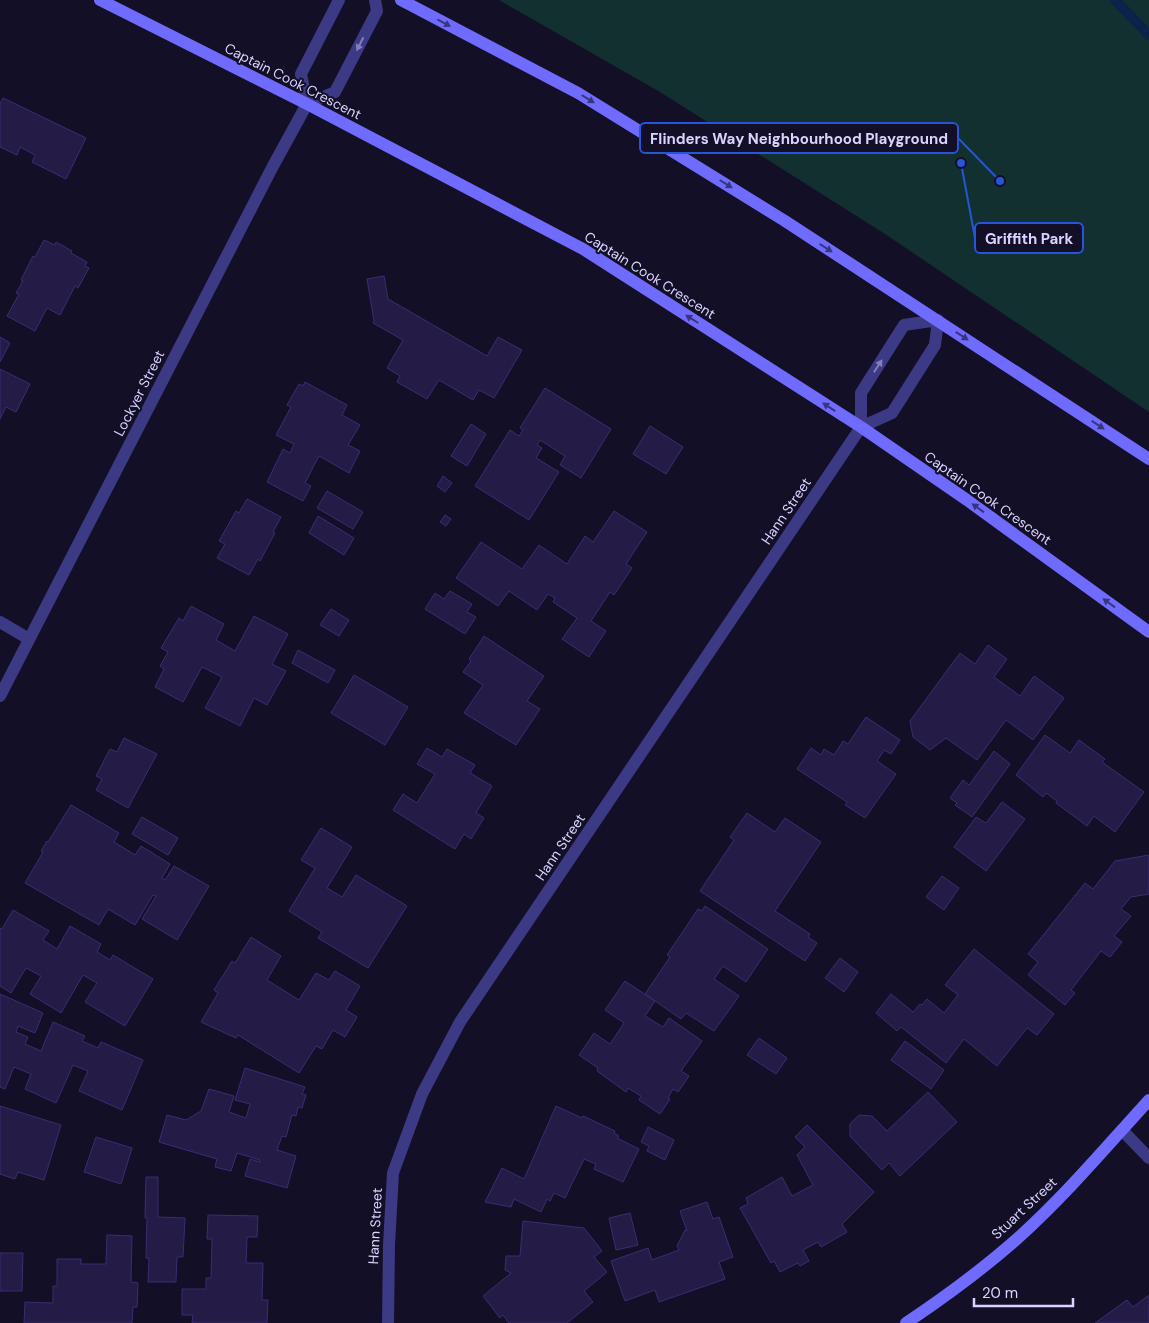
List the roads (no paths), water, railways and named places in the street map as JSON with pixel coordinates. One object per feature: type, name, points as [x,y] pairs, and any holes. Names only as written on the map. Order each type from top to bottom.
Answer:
[{"type":"main road","name":"Captain Cook Crescent","points":[[100,0],[307,104],[583,249],[861,427],[967,500],[1149,632]]},
{"type":"main road","points":[[401,0],[578,94],[786,221],[1149,459]]},
{"type":"main road","name":"Stuart Street","points":[[906,1323],[944,1297],[1018,1238],[1070,1186],[1149,1100]]},
{"type":"street","points":[[339,0],[301,74],[307,104],[335,92],[377,11],[375,0]]},
{"type":"street","name":"Lockyer Street","points":[[0,696],[268,175],[307,104]]},
{"type":"street","points":[[938,320],[935,345],[892,413],[861,427],[861,393],[904,325],[938,320]]},
{"type":"street","name":"Hann Street","points":[[388,1323],[389,1245],[393,1173],[422,1094],[434,1070],[460,1022],[861,427]]},
{"type":"street","points":[[0,622],[29,639]]},
{"type":"street","points":[[1122,1130],[1149,1158]]},
{"type":"waterway","points":[[1115,0],[1149,35]]},
{"type":"place","name":"Griffith Park","points":[[961,163]]},
{"type":"place","name":"Flinders Way Neighbourhood Playground","points":[[1000,181]]}]
